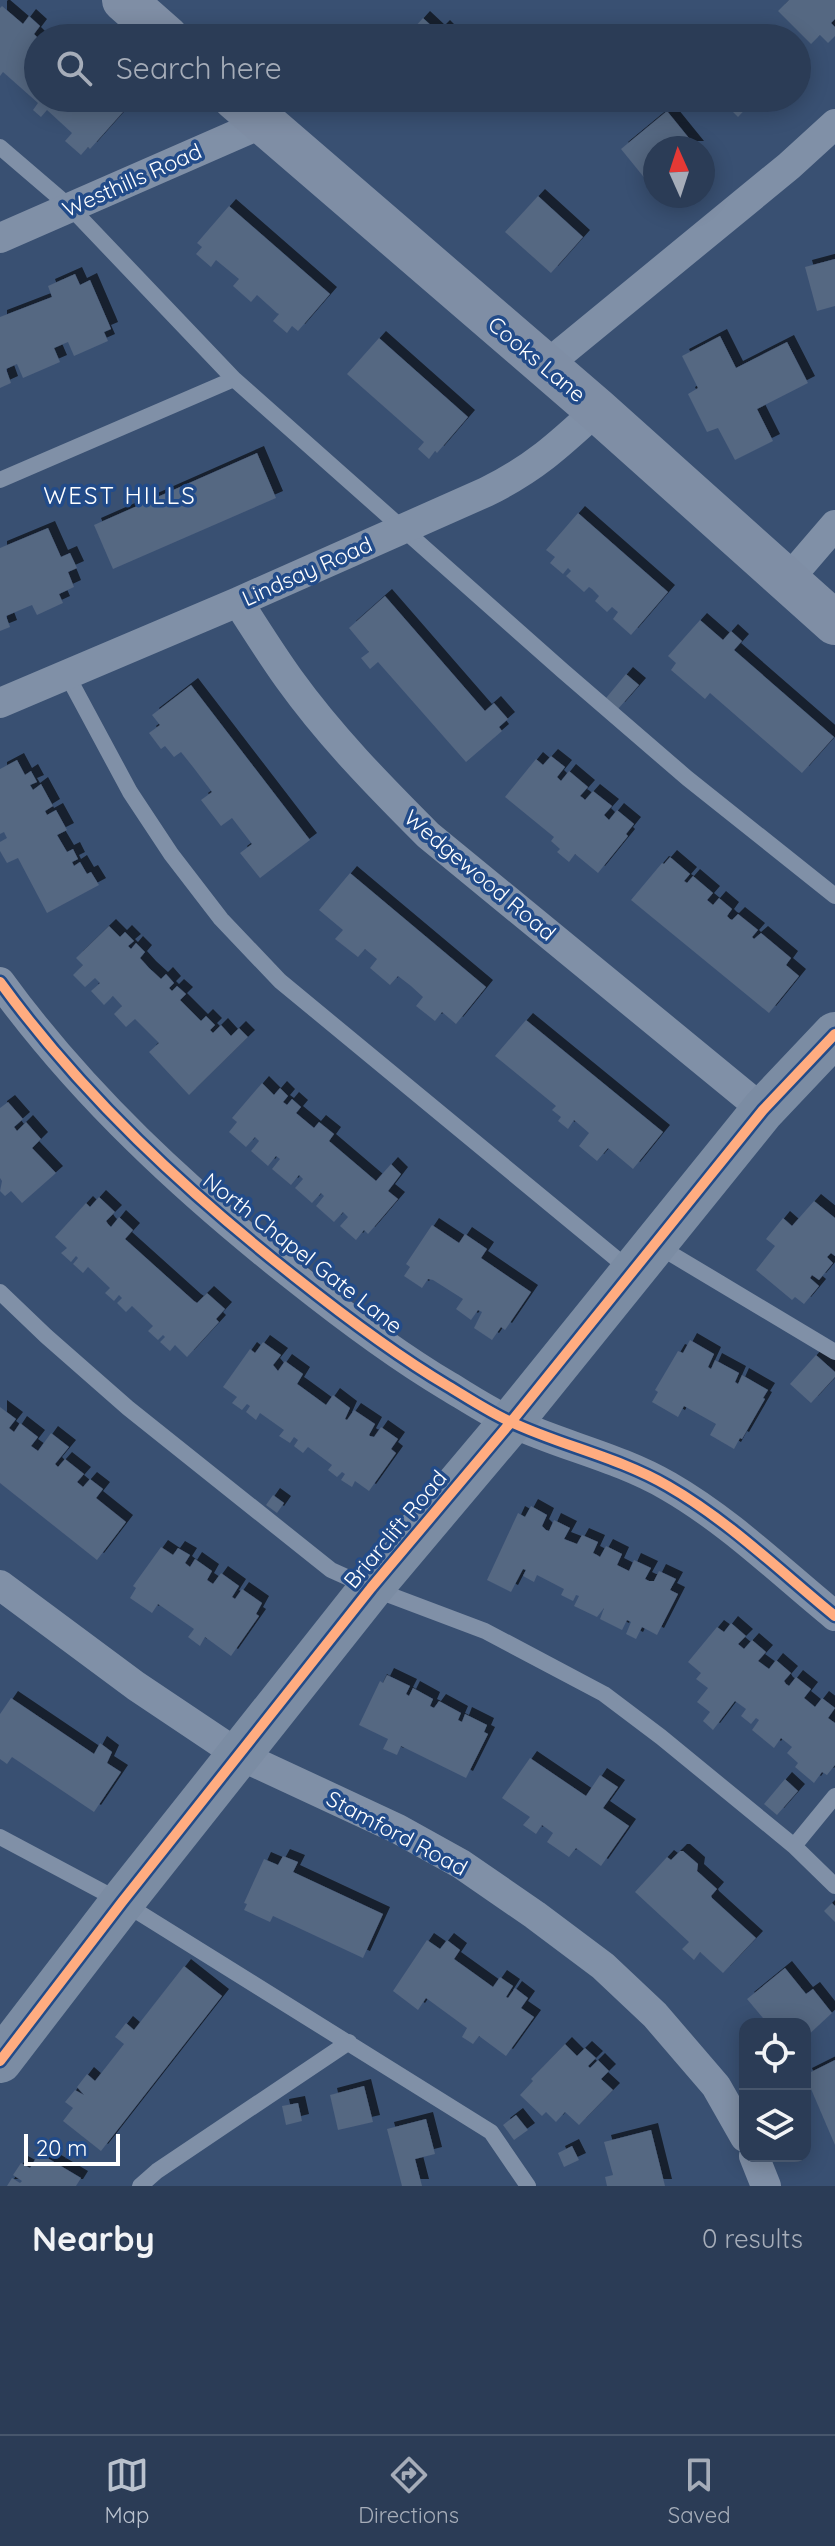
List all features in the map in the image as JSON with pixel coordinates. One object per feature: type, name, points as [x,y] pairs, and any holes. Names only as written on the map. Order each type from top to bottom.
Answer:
[{"type":"main road","points":[[124,0],[151,24]]},
{"type":"main road","name":"Cooks Lane","points":[[251,112],[597,410],[835,623]]},
{"type":"street","name":"Westhills Road","points":[[0,238],[70,207],[245,112]]},
{"type":"street","points":[[544,367],[789,166],[835,124]]},
{"type":"street","name":"Lindsay Road","points":[[0,703],[238,602],[514,478],[550,454],[597,410]]},
{"type":"street","points":[[786,582],[835,525]]},
{"type":"street","name":"Wedgewood Road","points":[[238,602],[289,680],[382,789],[428,835],[763,1110]]},
{"type":"street","name":"North Chapel Gate Lane","points":[[0,982],[31,1025],[167,1170],[358,1327],[443,1384],[511,1422],[622,1463],[668,1486],[713,1515],[835,1616]]},
{"type":"street","name":"Briarclift Road","points":[[0,2061],[371,1588],[511,1422],[763,1110],[835,1034]]},
{"type":"street","name":"Stamford Road","points":[[0,1585],[136,1686],[239,1755],[398,1829],[461,1864],[603,1966],[687,2049],[716,2086],[739,2126]]},
{"type":"street","points":[[756,2162],[766,2186]]},
{"type":"lane","points":[[0,147],[70,207],[234,379],[676,768],[835,896]]},
{"type":"lane","points":[[0,480],[234,379]]},
{"type":"lane","points":[[66,673],[130,792],[171,854],[231,929],[280,981],[643,1257],[835,1352]]},
{"type":"lane","points":[[0,1292],[128,1408],[331,1570],[485,1631],[604,1694],[794,1846],[835,1886]]},
{"type":"lane","points":[[794,1846],[835,1796]]},
{"type":"lane","points":[[0,1837],[122,1902],[491,2132],[528,2186]]},
{"type":"lane","points":[[140,2186],[157,2171],[349,2042]]},
{"type":"building","points":[[789,0],[835,0],[835,19],[831,23],[835,27],[835,36],[828,43],[820,35],[811,44],[811,24],[791,24],[778,11]]},
{"type":"building","points":[[2,6],[23,24],[29,16],[38,24],[24,24],[24,91],[3,72],[0,76]]},
{"type":"building","points":[[49,112],[123,112],[81,155],[65,141],[72,133]]},
{"type":"building","points":[[668,112],[687,136],[643,136],[643,176],[621,149]]},
{"type":"building","points":[[538,196],[583,237],[551,273],[505,232]]},
{"type":"building","points":[[229,206],[330,294],[298,331],[292,326],[287,333],[273,321],[279,314],[257,295],[251,302],[233,286],[239,279],[216,260],[211,267],[196,254],[202,247],[197,243]]},
{"type":"building","points":[[835,259],[835,306],[817,311],[805,267]]},
{"type":"building","points":[[75,274],[80,285],[90,280],[111,329],[104,332],[108,341],[74,356],[68,342],[54,348],[60,362],[23,378],[17,364],[6,369],[11,383],[0,388],[0,317],[52,297],[48,286]]},
{"type":"building","points":[[720,336],[736,368],[787,342],[808,383],[757,409],[773,441],[735,460],[718,428],[707,432],[688,394],[698,388],[682,356]]},
{"type":"building","points":[[379,338],[468,417],[429,459],[418,449],[424,442],[347,374]]},
{"type":"building","points":[[257,453],[276,498],[113,569],[94,525]]},
{"type":"building","points":[[578,513],[668,592],[631,635],[613,619],[618,612],[612,607],[607,612],[595,601],[599,596],[589,587],[584,592],[566,576],[571,571],[568,568],[563,574],[550,563],[555,557],[546,550]]},
{"type":"building","points":[[48,528],[61,557],[70,553],[77,568],[68,572],[74,587],[59,594],[63,603],[37,615],[32,605],[6,616],[10,627],[0,631],[0,548]]},
{"type":"building","points":[[385,596],[485,711],[494,703],[508,719],[499,727],[502,731],[466,762],[378,662],[370,669],[361,658],[369,652],[349,628]]},
{"type":"building","points":[[700,620],[723,640],[731,631],[742,641],[734,650],[834,737],[802,773],[710,693],[705,699],[671,670],[676,663],[668,656]]},
{"type":"building","points":[[626,674],[639,685],[618,709],[606,698]]},
{"type":"building","points":[[191,685],[310,840],[260,878],[240,853],[252,844],[232,818],[221,826],[201,800],[212,792],[181,752],[174,757],[165,746],[161,749],[149,733],[160,725],[152,715]]},
{"type":"building","points":[[551,756],[565,767],[557,777],[561,781],[569,771],[588,787],[580,796],[585,800],[593,791],[612,806],[604,815],[609,820],[617,810],[634,824],[598,873],[575,854],[569,862],[557,852],[560,849],[551,841],[554,837],[505,797],[536,759],[543,765]]},
{"type":"building","points":[[17,760],[25,775],[31,771],[37,782],[30,785],[33,790],[41,784],[53,806],[45,811],[47,815],[56,810],[67,830],[57,835],[67,852],[73,849],[78,859],[72,862],[74,866],[80,862],[99,885],[47,913],[18,858],[7,863],[0,851],[0,842],[7,838],[4,832],[0,834],[0,769]]},
{"type":"building","points":[[670,857],[690,874],[684,881],[687,883],[693,876],[713,893],[707,900],[713,905],[719,898],[732,909],[727,916],[730,919],[738,914],[758,930],[752,937],[754,939],[761,933],[791,958],[786,965],[799,976],[769,1013],[631,900]]},
{"type":"building","points":[[350,873],[486,987],[456,1024],[442,1012],[435,1021],[416,1006],[423,997],[411,986],[398,976],[390,985],[370,968],[377,959],[365,949],[358,957],[335,939],[343,930],[319,910]]},
{"type":"building","points":[[109,926],[120,937],[125,932],[134,941],[128,946],[131,949],[136,943],[145,952],[140,958],[161,979],[166,974],[174,983],[169,988],[172,991],[177,986],[186,994],[180,1000],[201,1021],[206,1016],[215,1025],[210,1030],[213,1033],[221,1025],[231,1036],[239,1028],[248,1037],[189,1095],[149,1052],[159,1043],[135,1019],[126,1027],[114,1014],[122,1006],[113,996],[104,1005],[91,991],[100,983],[95,978],[85,987],[73,975],[83,965],[76,958]]},
{"type":"building","points":[[526,1020],[663,1132],[633,1169],[608,1148],[597,1161],[579,1146],[589,1133],[574,1120],[568,1129],[558,1121],[561,1117],[552,1110],[556,1106],[495,1056]]},
{"type":"building","points":[[262,1083],[274,1095],[280,1088],[288,1096],[283,1102],[287,1105],[292,1099],[301,1107],[296,1113],[314,1128],[319,1122],[334,1134],[329,1141],[376,1181],[391,1164],[401,1174],[388,1191],[398,1199],[368,1234],[364,1230],[356,1240],[340,1226],[348,1217],[343,1212],[334,1222],[316,1206],[324,1196],[321,1193],[312,1203],[295,1188],[303,1179],[299,1175],[291,1185],[272,1169],[280,1159],[276,1156],[268,1166],[251,1151],[259,1141],[255,1137],[246,1147],[229,1132],[237,1122],[232,1118]]},
{"type":"building","points":[[8,1102],[23,1119],[14,1127],[17,1131],[26,1122],[41,1139],[32,1148],[56,1173],[22,1203],[11,1191],[5,1196],[0,1191],[0,1108]]},
{"type":"building","points":[[99,1197],[115,1212],[106,1221],[108,1224],[111,1227],[119,1217],[133,1230],[125,1239],[194,1301],[197,1303],[207,1293],[225,1309],[216,1319],[219,1322],[187,1357],[175,1345],[170,1351],[160,1342],[165,1337],[163,1335],[158,1340],[148,1331],[153,1326],[132,1306],[126,1312],[117,1303],[122,1298],[119,1295],[114,1301],[105,1293],[110,1288],[88,1267],[83,1273],[73,1264],[78,1258],[76,1256],[71,1262],[61,1253],[67,1248],[55,1237],[86,1203],[90,1207]]},
{"type":"building","points":[[814,1201],[835,1218],[835,1256],[831,1253],[827,1257],[833,1263],[819,1280],[812,1275],[810,1278],[819,1286],[804,1304],[795,1297],[792,1300],[756,1270],[775,1246],[766,1239],[783,1218],[792,1226]]},
{"type":"building","points":[[432,1225],[459,1243],[465,1234],[487,1249],[481,1258],[531,1292],[505,1330],[501,1327],[492,1340],[474,1328],[482,1312],[478,1310],[471,1320],[456,1309],[463,1299],[433,1280],[428,1279],[422,1288],[404,1276],[410,1267],[406,1264]]},
{"type":"building","points":[[690,1340],[714,1354],[708,1367],[711,1369],[715,1360],[739,1373],[735,1382],[738,1384],[742,1375],[768,1390],[734,1449],[710,1435],[716,1424],[684,1406],[678,1417],[652,1402],[658,1392],[655,1390],[678,1351],[683,1353]]},
{"type":"building","points":[[263,1342],[281,1355],[273,1365],[278,1371],[285,1361],[303,1374],[297,1384],[326,1405],[333,1395],[350,1408],[345,1419],[354,1410],[375,1424],[370,1436],[374,1437],[381,1427],[398,1439],[391,1449],[396,1453],[369,1491],[355,1481],[352,1487],[341,1480],[345,1474],[342,1472],[337,1477],[328,1470],[332,1465],[308,1447],[303,1453],[294,1446],[298,1440],[294,1437],[290,1443],[279,1436],[284,1430],[260,1413],[256,1420],[246,1412],[250,1406],[247,1404],[242,1410],[232,1403],[237,1397],[223,1387],[250,1349],[255,1353]]},
{"type":"building","points":[[816,1355],[835,1372],[835,1377],[811,1403],[790,1384]]},
{"type":"building","points":[[0,1407],[16,1419],[9,1428],[14,1432],[20,1423],[38,1437],[31,1446],[38,1451],[51,1433],[69,1447],[55,1464],[58,1467],[65,1459],[84,1474],[77,1482],[83,1487],[90,1479],[103,1489],[96,1498],[126,1522],[97,1560],[0,1483]]},
{"type":"building","points":[[273,1495],[284,1503],[277,1513],[266,1505]]},
{"type":"building","points":[[531,1506],[547,1515],[542,1526],[546,1530],[549,1531],[554,1520],[570,1528],[564,1539],[577,1544],[582,1535],[598,1542],[593,1553],[600,1557],[606,1546],[622,1554],[617,1565],[629,1571],[634,1560],[651,1568],[645,1579],[649,1581],[654,1581],[659,1571],[676,1579],[670,1590],[678,1594],[657,1635],[642,1627],[636,1639],[626,1634],[631,1622],[627,1620],[622,1630],[600,1619],[604,1608],[597,1617],[574,1606],[579,1596],[576,1595],[573,1601],[561,1595],[564,1589],[537,1575],[534,1582],[523,1576],[526,1570],[523,1569],[511,1592],[487,1580],[518,1513],[525,1517]]},
{"type":"building","points":[[161,1547],[173,1555],[178,1548],[190,1555],[185,1563],[190,1567],[195,1559],[212,1571],[207,1580],[213,1584],[221,1573],[239,1586],[232,1597],[235,1599],[242,1589],[262,1603],[256,1614],[259,1616],[231,1656],[205,1637],[200,1646],[188,1637],[194,1629],[158,1604],[152,1613],[130,1598],[136,1588],[133,1586]]},
{"type":"building","points":[[731,1623],[746,1636],[738,1644],[744,1649],[752,1640],[766,1652],[758,1661],[769,1669],[776,1660],[791,1673],[784,1681],[786,1684],[789,1686],[796,1677],[811,1689],[804,1698],[815,1707],[822,1698],[835,1708],[828,1718],[835,1723],[835,1765],[827,1775],[822,1772],[814,1783],[795,1767],[798,1763],[787,1753],[792,1747],[781,1738],[774,1748],[752,1730],[759,1720],[756,1718],[751,1724],[741,1716],[746,1709],[735,1701],[713,1730],[703,1721],[710,1712],[697,1702],[708,1688],[696,1679],[701,1673],[688,1662],[717,1627],[724,1632]]},
{"type":"building","points":[[387,1675],[410,1686],[406,1694],[409,1696],[413,1688],[433,1699],[430,1706],[434,1708],[439,1701],[461,1713],[458,1720],[462,1722],[465,1714],[487,1725],[484,1732],[488,1734],[466,1778],[401,1746],[397,1755],[383,1749],[388,1739],[359,1725],[380,1681],[383,1683]]},
{"type":"building","points":[[11,1698],[94,1754],[100,1743],[112,1752],[107,1763],[121,1772],[94,1812],[12,1757],[7,1764],[0,1759],[0,1714]]},
{"type":"building","points":[[530,1758],[586,1796],[600,1775],[618,1787],[603,1808],[629,1826],[601,1866],[576,1848],[569,1857],[547,1842],[553,1833],[542,1825],[536,1834],[523,1825],[530,1817],[502,1798]]},
{"type":"building","points":[[785,1779],[798,1791],[777,1815],[764,1804]]},
{"type":"building","points":[[680,1851],[698,1864],[697,1871],[717,1889],[712,1898],[756,1938],[723,1973],[700,1952],[694,1960],[682,1949],[689,1942],[635,1892],[667,1857],[671,1860]]},
{"type":"building","points":[[283,1856],[298,1862],[293,1872],[383,1914],[363,1958],[273,1916],[270,1922],[244,1910],[247,1904],[244,1903],[264,1859],[278,1865]]},
{"type":"building","points":[[832,1903],[835,1906],[835,1922],[824,1911]]},
{"type":"building","points":[[427,1940],[440,1949],[447,1940],[460,1950],[454,1959],[493,1987],[500,1977],[513,1986],[506,1997],[515,1988],[528,1998],[521,2008],[534,2017],[506,2056],[479,2036],[473,2044],[462,2037],[467,2028],[426,1998],[418,2010],[393,1991]]},
{"type":"building","points":[[184,1966],[222,1996],[101,2151],[63,2121],[73,2108],[65,2102],[75,2090],[84,2095],[77,2087],[87,2074],[95,2081],[124,2044],[115,2037],[126,2023],[134,2030]]},
{"type":"building","points":[[785,1968],[806,1994],[813,1989],[832,2013],[811,2032],[811,2018],[763,2018],[747,1999]]},
{"type":"building","points":[[565,2044],[577,2056],[585,2048],[596,2058],[588,2066],[590,2068],[598,2060],[609,2071],[601,2079],[613,2090],[579,2125],[565,2112],[556,2122],[546,2112],[542,2116],[520,2095]]},
{"type":"building","points":[[835,2060],[835,2145],[811,2089],[811,2072]]},
{"type":"building","points":[[364,2086],[373,2122],[338,2130],[330,2095]]},
{"type":"building","points":[[298,2103],[302,2121],[286,2125],[282,2106]]},
{"type":"building","points":[[516,2115],[528,2130],[514,2140],[503,2125]]},
{"type":"building","points":[[426,2119],[435,2154],[415,2159],[422,2186],[402,2186],[387,2129]]},
{"type":"building","points":[[651,2130],[665,2186],[607,2186],[605,2177],[613,2175],[604,2142]]},
{"type":"building","points":[[572,2146],[579,2160],[564,2167],[558,2153]]},
{"type":"building","points":[[39,2153],[81,2178],[76,2186],[7,2186],[12,2178],[20,2183],[22,2181],[13,2175],[21,2163],[30,2168]]},
{"type":"cycle path","points":[[0,982],[65,1064],[137,1140],[214,1211],[332,1306],[408,1361],[495,1414],[630,1467],[668,1486],[733,1531],[835,1616]]},
{"type":"cycle path","points":[[0,2061],[371,1588],[511,1422],[763,1110],[835,1034]]},
{"type":"district","name":"WEST HILLS","points":[[120,496]]}]
